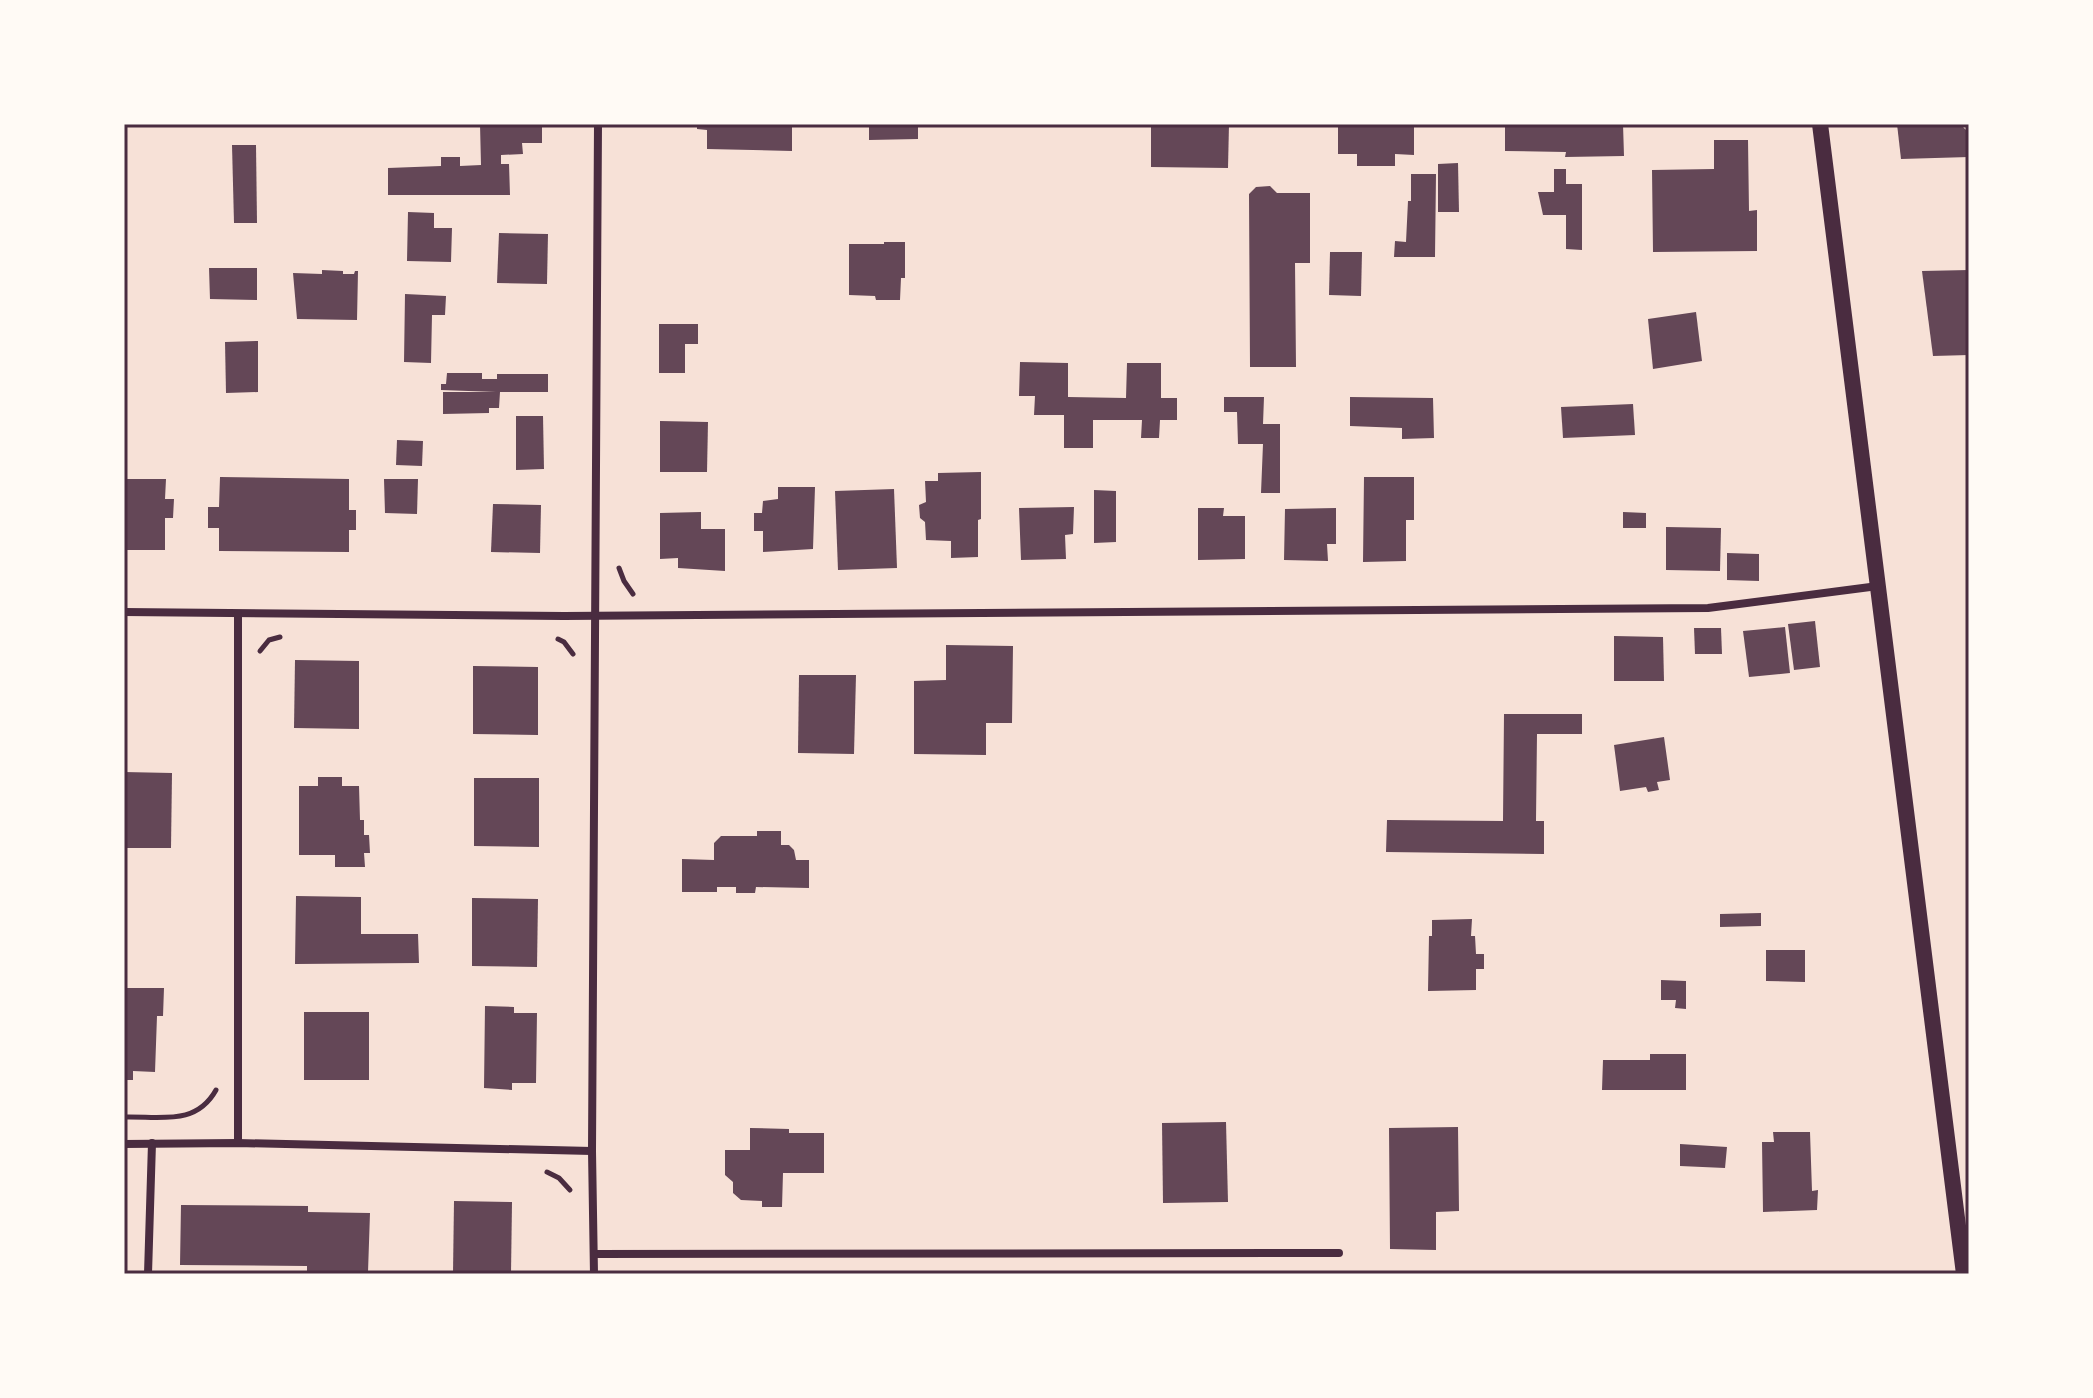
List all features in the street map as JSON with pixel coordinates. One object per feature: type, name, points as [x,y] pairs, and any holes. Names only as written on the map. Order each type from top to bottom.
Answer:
[{"type":"main road","points":[[1820,124],[1964,1274]]},
{"type":"street","points":[[594,1274],[592,1151],[598,124]]},
{"type":"street","points":[[124,612],[596,616],[1708,608],[1879,586]]},
{"type":"street","points":[[238,614],[238,1143]]},
{"type":"street","points":[[148,1274],[152,1143]]},
{"type":"street","points":[[124,1144],[238,1143],[592,1151]]},
{"type":"street","points":[[594,1254],[1339,1253]]},
{"type":"path","points":[[258,660],[261,648],[269,640],[289,635]]},
{"type":"path","points":[[555,638],[564,642],[575,658]]},
{"type":"path","points":[[124,1117],[190,1115],[202,1110],[216,1089],[238,1090]]},
{"type":"path","points":[[532,1170],[559,1178],[574,1198],[572,1151]]},
{"type":"building","points":[[480,124],[542,124],[542,143],[522,143],[523,154],[501,155],[501,164],[509,164],[510,195],[388,195],[388,168],[441,166],[441,157],[460,157],[460,166],[481,165]]},
{"type":"building","points":[[697,124],[792,124],[792,151],[707,149],[707,130],[697,129]]},
{"type":"building","points":[[869,124],[918,124],[918,139],[869,140]]},
{"type":"building","points":[[1151,124],[1229,124],[1228,168],[1151,167]]},
{"type":"building","points":[[1338,124],[1414,124],[1414,155],[1395,154],[1395,166],[1357,166],[1357,154],[1338,154]]},
{"type":"building","points":[[1505,124],[1623,124],[1624,156],[1565,157],[1566,152],[1505,151]]},
{"type":"building","points":[[1897,124],[1960,124],[1969,133],[1969,157],[1901,159]]},
{"type":"building","points":[[1714,140],[1748,140],[1749,211],[1757,210],[1757,251],[1653,252],[1652,170],[1714,169]]},
{"type":"building","points":[[232,145],[256,145],[257,223],[234,223]]},
{"type":"building","points":[[1458,163],[1459,212],[1438,212],[1438,164]]},
{"type":"building","points":[[1554,169],[1566,169],[1566,184],[1582,184],[1582,250],[1566,249],[1566,215],[1543,215],[1538,192],[1554,192]]},
{"type":"building","points":[[1411,174],[1436,174],[1435,257],[1394,257],[1395,241],[1406,242]]},
{"type":"building","points":[[1270,186],[1277,193],[1310,193],[1310,263],[1295,263],[1296,367],[1250,367],[1249,194],[1256,187]]},
{"type":"building","points":[[408,212],[434,213],[434,228],[452,228],[451,262],[407,261]]},
{"type":"building","points":[[499,233],[548,234],[547,284],[497,283]]},
{"type":"building","points":[[905,242],[905,278],[901,278],[900,300],[849,295],[849,244]]},
{"type":"building","points":[[1330,252],[1362,252],[1361,296],[1329,295]]},
{"type":"building","points":[[209,268],[257,268],[257,300],[210,299]]},
{"type":"building","points":[[322,270],[343,271],[343,274],[358,271],[357,320],[297,319],[293,273],[322,274]]},
{"type":"building","points":[[1969,270],[1969,355],[1933,356],[1922,271]]},
{"type":"building","points":[[405,294],[446,296],[445,315],[432,315],[431,363],[404,362]]},
{"type":"building","points":[[1696,312],[1702,361],[1653,369],[1648,319]]},
{"type":"building","points":[[659,324],[698,324],[698,344],[685,344],[685,373],[659,373]]},
{"type":"building","points":[[258,341],[258,392],[226,393],[225,342]]},
{"type":"building","points":[[1020,362],[1068,363],[1068,397],[1126,398],[1127,363],[1161,363],[1161,398],[1177,398],[1177,420],[1160,420],[1159,438],[1141,438],[1142,420],[1093,420],[1093,448],[1064,448],[1064,415],[1034,415],[1035,396],[1019,396]]},
{"type":"building","points":[[447,373],[482,373],[482,379],[497,379],[497,374],[548,374],[548,392],[500,392],[499,408],[489,408],[489,413],[443,414],[443,392],[496,392],[441,390],[441,384],[446,384]]},
{"type":"building","points":[[1224,397],[1264,397],[1263,424],[1280,424],[1280,493],[1261,493],[1263,444],[1238,444],[1237,412],[1224,412]]},
{"type":"building","points":[[1350,397],[1433,398],[1434,438],[1402,439],[1402,428],[1350,426]]},
{"type":"building","points":[[1633,404],[1635,435],[1563,438],[1561,407]]},
{"type":"building","points":[[516,416],[543,416],[544,469],[516,470]]},
{"type":"building","points":[[660,421],[708,422],[707,472],[660,472]]},
{"type":"building","points":[[397,440],[423,441],[422,466],[396,465]]},
{"type":"building","points":[[981,472],[978,557],[951,558],[951,541],[926,540],[925,522],[920,518],[919,505],[926,502],[925,481],[938,481],[938,473]]},
{"type":"building","points":[[220,477],[349,479],[349,510],[356,510],[356,530],[349,530],[349,552],[219,551],[219,528],[208,528],[208,507],[219,507]]},
{"type":"building","points":[[1364,477],[1414,477],[1414,520],[1406,520],[1406,561],[1363,562]]},
{"type":"building","points":[[124,479],[166,479],[165,499],[174,499],[173,518],[165,518],[165,550],[124,550]]},
{"type":"building","points":[[384,479],[418,479],[417,514],[385,513]]},
{"type":"building","points":[[778,487],[815,487],[813,549],[763,552],[763,531],[754,531],[754,513],[762,513],[763,501],[778,499]]},
{"type":"building","points":[[894,489],[897,568],[838,570],[835,491]]},
{"type":"building","points":[[1094,490],[1116,491],[1116,542],[1094,543]]},
{"type":"building","points":[[493,504],[541,505],[540,553],[491,552]]},
{"type":"building","points":[[1074,507],[1073,534],[1065,535],[1066,559],[1021,560],[1019,508]]},
{"type":"building","points":[[1198,508],[1224,508],[1223,516],[1245,516],[1245,559],[1198,560]]},
{"type":"building","points":[[1336,508],[1336,544],[1327,544],[1328,561],[1284,560],[1285,509]]},
{"type":"building","points":[[701,512],[701,529],[725,529],[725,571],[678,568],[678,558],[660,559],[660,513]]},
{"type":"building","points":[[1623,512],[1646,513],[1646,528],[1623,528]]},
{"type":"building","points":[[1666,527],[1721,528],[1720,571],[1666,570]]},
{"type":"building","points":[[1727,553],[1759,554],[1759,581],[1727,580]]},
{"type":"building","points":[[1815,621],[1820,667],[1794,670],[1788,624]]},
{"type":"building","points":[[1785,627],[1790,673],[1749,677],[1743,631]]},
{"type":"building","points":[[1694,628],[1721,628],[1722,654],[1695,654]]},
{"type":"building","points":[[1614,636],[1663,637],[1664,681],[1614,681]]},
{"type":"building","points":[[946,645],[1013,646],[1012,723],[986,723],[986,755],[914,754],[914,681],[946,680]]},
{"type":"building","points":[[295,660],[359,661],[359,729],[294,728]]},
{"type":"building","points":[[473,666],[538,667],[538,735],[473,734]]},
{"type":"building","points":[[799,675],[856,675],[854,754],[798,753]]},
{"type":"building","points":[[1504,714],[1582,714],[1582,734],[1537,734],[1536,821],[1544,821],[1544,854],[1386,852],[1387,820],[1503,821]]},
{"type":"building","points":[[1664,737],[1670,780],[1657,782],[1659,790],[1648,792],[1646,787],[1620,791],[1614,745]]},
{"type":"building","points":[[124,772],[172,773],[171,848],[124,848]]},
{"type":"building","points":[[318,777],[342,777],[342,786],[359,786],[360,820],[364,820],[364,835],[369,835],[370,853],[364,853],[365,867],[335,867],[335,855],[299,855],[299,786],[318,786]]},
{"type":"building","points":[[474,778],[539,778],[539,847],[474,846]]},
{"type":"building","points":[[757,831],[781,831],[781,845],[789,845],[794,850],[796,860],[809,860],[809,888],[756,887],[755,893],[736,893],[736,887],[717,887],[717,892],[682,892],[682,859],[714,860],[714,843],[721,836],[757,836]]},
{"type":"building","points":[[296,896],[361,897],[361,934],[418,934],[419,963],[295,964]]},
{"type":"building","points":[[472,898],[538,899],[537,967],[472,966]]},
{"type":"building","points":[[1761,913],[1761,926],[1720,927],[1720,914]]},
{"type":"building","points":[[1472,919],[1471,936],[1475,936],[1476,954],[1484,954],[1484,969],[1476,969],[1476,990],[1428,991],[1432,920]]},
{"type":"building","points":[[1766,950],[1805,950],[1805,982],[1766,981]]},
{"type":"building","points":[[1661,980],[1686,981],[1686,1009],[1675,1008],[1676,1000],[1661,1000]]},
{"type":"building","points":[[124,988],[164,988],[163,1016],[157,1016],[155,1072],[133,1071],[133,1080],[124,1080]]},
{"type":"building","points":[[485,1006],[514,1007],[514,1013],[537,1013],[536,1083],[512,1083],[512,1090],[484,1088]]},
{"type":"building","points":[[304,1012],[369,1012],[369,1080],[304,1080]]},
{"type":"building","points":[[1650,1054],[1686,1054],[1686,1090],[1602,1090],[1603,1060],[1650,1060]]},
{"type":"building","points":[[1226,1122],[1228,1202],[1163,1203],[1162,1123]]},
{"type":"building","points":[[1458,1127],[1459,1211],[1436,1212],[1436,1250],[1390,1249],[1389,1128]]},
{"type":"building","points":[[750,1128],[824,1133],[824,1173],[783,1173],[782,1207],[762,1207],[762,1201],[741,1200],[733,1193],[733,1182],[725,1175],[725,1150],[750,1150]]},
{"type":"building","points":[[1773,1132],[1810,1132],[1812,1191],[1818,1190],[1817,1210],[1763,1212],[1762,1142],[1774,1142]]},
{"type":"building","points":[[1680,1144],[1727,1147],[1725,1168],[1680,1166]]},
{"type":"building","points":[[454,1201],[512,1202],[511,1274],[453,1274]]},
{"type":"building","points":[[181,1205],[308,1206],[308,1212],[370,1213],[368,1272],[307,1271],[307,1266],[180,1265]]}]
